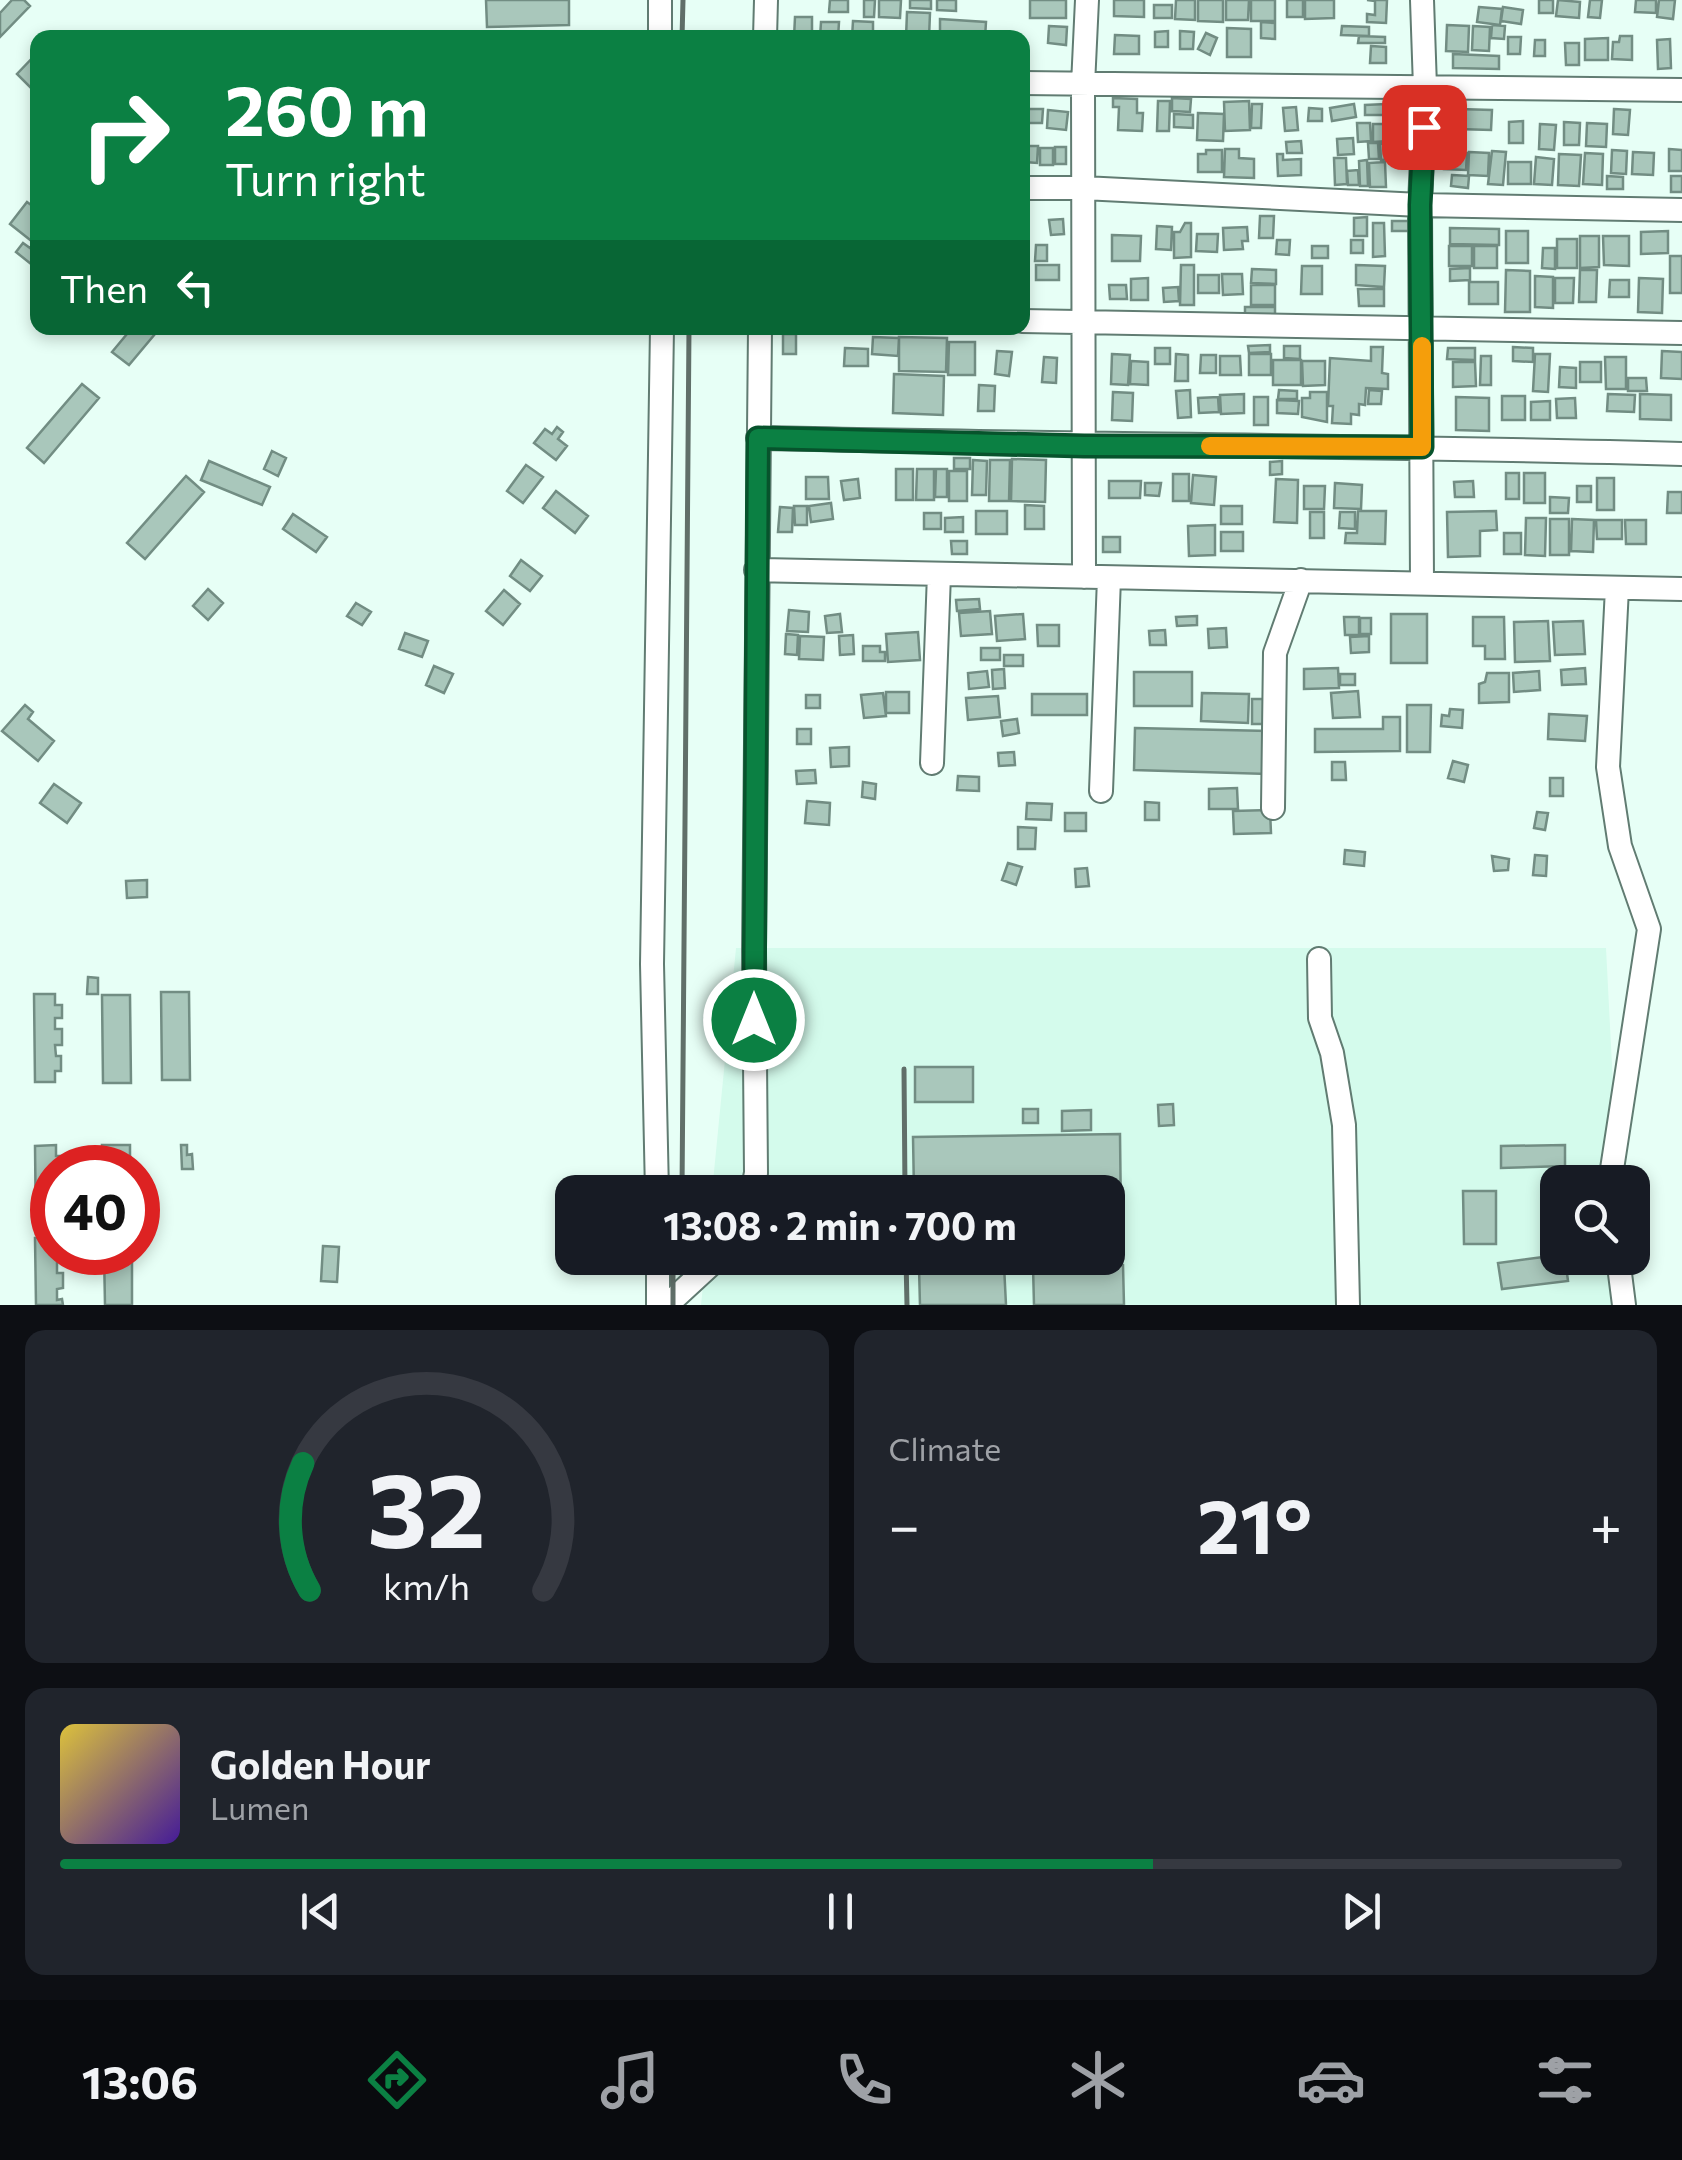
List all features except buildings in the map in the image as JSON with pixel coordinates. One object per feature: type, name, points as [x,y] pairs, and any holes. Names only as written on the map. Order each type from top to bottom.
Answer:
[{"type":"street","points":[[660,0],[660,30]]},
{"type":"street","points":[[766,0],[766,30]]},
{"type":"street","points":[[1084,577],[1086,0]]},
{"type":"street","points":[[1422,0],[1426,87],[1420,205],[1422,582]]},
{"type":"street","points":[[1030,83],[1682,90]]},
{"type":"street","points":[[1030,188],[1420,205],[1682,210]]},
{"type":"street","points":[[1030,321],[1682,332]]},
{"type":"street","points":[[657,1175],[652,964],[662,335]]},
{"type":"street","points":[[756,1175],[760,335]]},
{"type":"street","points":[[758,438],[1682,454]]},
{"type":"street","points":[[756,570],[1682,589]]},
{"type":"street","points":[[932,762],[939,574]]},
{"type":"street","points":[[1101,791],[1109,578]]},
{"type":"street","points":[[1273,808],[1274,653],[1301,580]]},
{"type":"street","points":[[1613,1165],[1649,929],[1620,846],[1608,766],[1617,588]]},
{"type":"street","points":[[1319,959],[1320,1018],[1332,1053],[1344,1125],[1348,1305]]},
{"type":"street","points":[[658,1275],[658,1305]]},
{"type":"street","points":[[666,1305],[699,1275]]},
{"type":"street","points":[[1620,1275],[1624,1305]]},
{"type":"shaded area","points":[[736,948],[1606,948],[1617,1165],[1540,1165],[1540,1275],[1622,1275],[1624,1305],[701,1305],[704,1275],[1125,1275],[1125,1175],[714,1175]]},
{"type":"railway","points":[[682,30],[683,0]]},
{"type":"railway","points":[[682,1175],[689,335]]},
{"type":"railway","points":[[904,1069],[905,1175]]},
{"type":"railway","points":[[673,1275],[673,1305]]},
{"type":"railway","points":[[906,1275],[907,1305]]},
{"type":"slow traffic","points":[[1210,446],[1422,447],[1422,346]]},
{"type":"route","points":[[754,1020],[758,438],[1084,446],[1422,447],[1420,205],[1424,127]]}]
